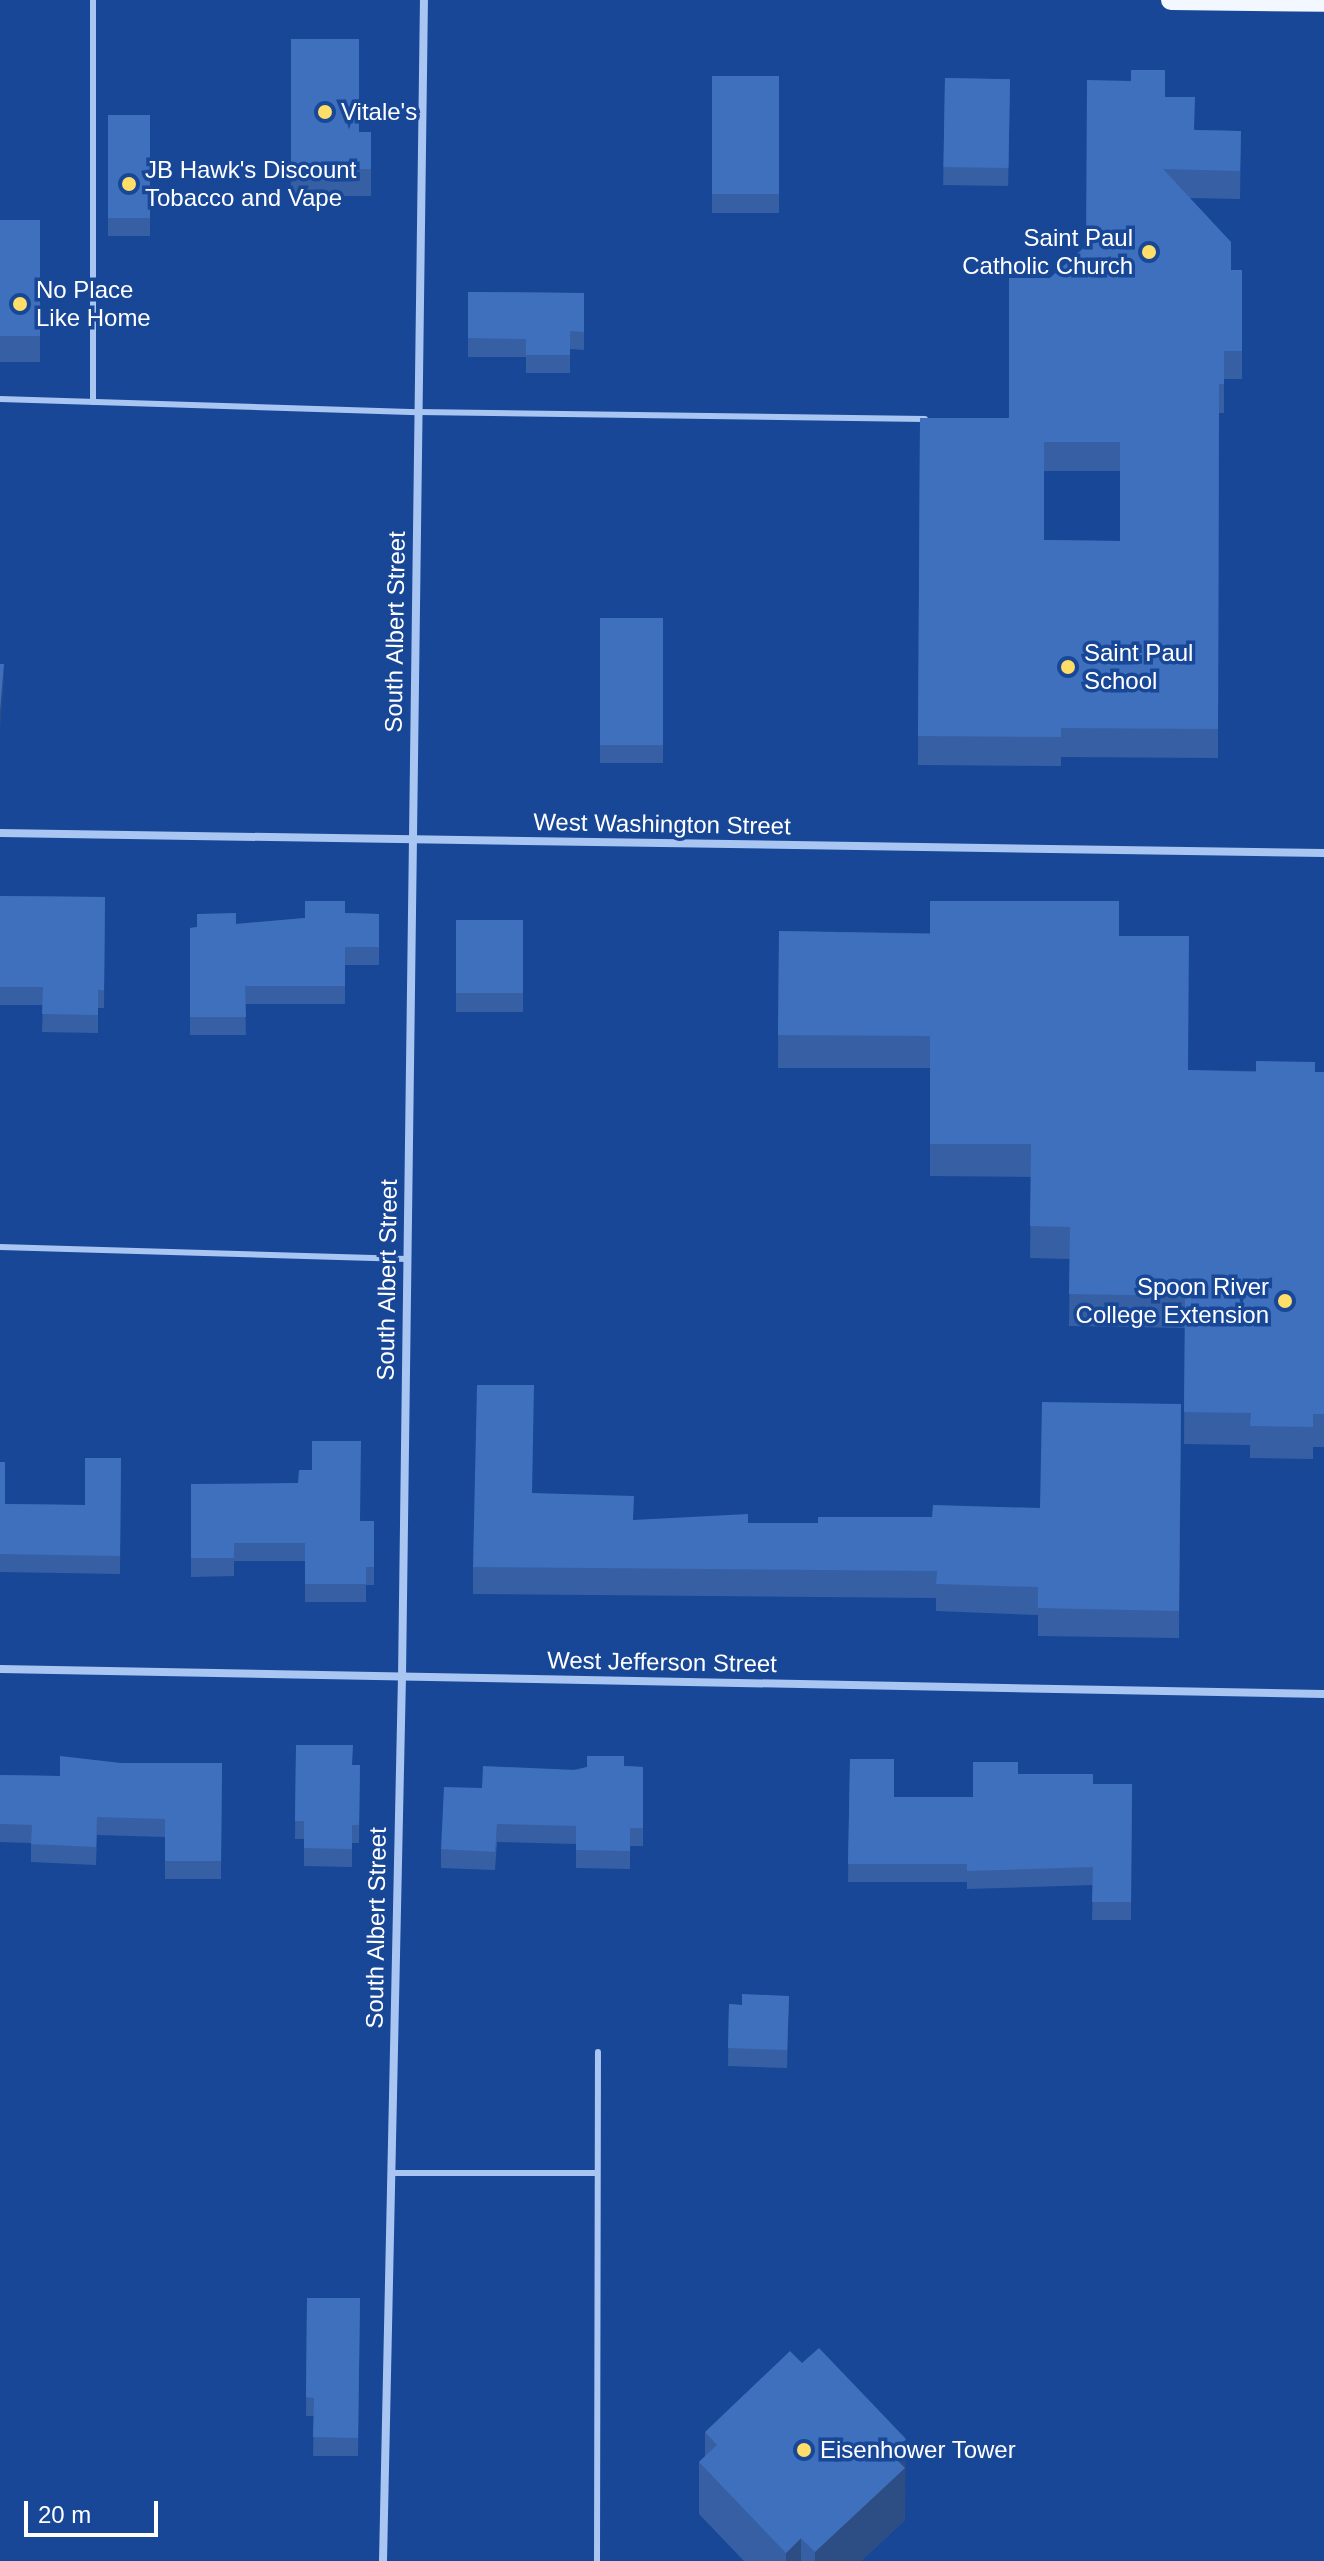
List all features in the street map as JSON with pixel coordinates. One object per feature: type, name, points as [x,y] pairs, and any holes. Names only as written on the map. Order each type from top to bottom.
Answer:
[{"type":"main road","points":[[1171,0],[1324,2]]},
{"type":"street","name":"South Albert Street","points":[[383,2561],[402,1677],[424,0]]},
{"type":"street","name":"West Washington Street","points":[[0,833],[1324,853]]},
{"type":"street","name":"West Jefferson Street","points":[[0,1669],[1324,1694]]},
{"type":"lane","points":[[93,0],[93,402]]},
{"type":"lane","points":[[0,399],[418,412],[940,419]]},
{"type":"lane","points":[[0,1247],[407,1259]]},
{"type":"lane","points":[[597,2561],[598,2052]]},
{"type":"lane","points":[[391,2173],[597,2173]]},
{"type":"building","name":"Vitale's","points":[[291,39],[359,39],[359,132],[371,132],[371,169],[291,169]]},
{"type":"building","points":[[1131,70],[1165,70],[1165,97],[1195,97],[1194,130],[1241,131],[1240,171],[1163,169],[1231,242],[1231,270],[1242,270],[1242,351],[1224,351],[1224,384],[1219,384],[1218,729],[1061,728],[1061,737],[918,736],[920,418],[1009,418],[1009,278],[1050,278],[1086,246],[1087,80],[1131,81]],"holes":[[[1044,442],[1120,442],[1120,541],[1044,540]]]},
{"type":"building","points":[[712,76],[779,76],[779,194],[712,194]]},
{"type":"building","points":[[945,78],[1010,79],[1008,168],[943,167]]},
{"type":"building","name":"JB Hawk's Discount Tobacco and Vape","points":[[108,115],[150,115],[150,218],[108,218]]},
{"type":"building","name":"No Place Like Home","points":[[0,220],[40,220],[40,336],[0,336]]},
{"type":"building","points":[[468,292],[584,293],[584,332],[570,331],[570,355],[526,355],[526,339],[468,338]]},
{"type":"building","points":[[600,618],[663,618],[663,745],[600,745]]},
{"type":"building","points":[[0,664],[4,664],[0,711]]},
{"type":"building","points":[[0,896],[105,897],[104,990],[98,990],[98,1015],[42,1014],[43,987],[0,987]]},
{"type":"building","points":[[305,901],[345,901],[345,913],[379,914],[379,947],[345,947],[345,986],[245,986],[246,1017],[190,1017],[190,928],[197,927],[197,914],[236,913],[236,924],[305,918]]},
{"type":"building","points":[[930,901],[1119,901],[1119,936],[1189,936],[1188,1070],[1256,1072],[1256,1061],[1315,1062],[1315,1072],[1324,1072],[1324,1414],[1313,1414],[1313,1427],[1250,1426],[1251,1413],[1184,1412],[1185,1296],[1069,1294],[1070,1227],[1030,1226],[1031,1144],[930,1144],[930,1036],[778,1035],[779,931],[930,934]]},
{"type":"building","points":[[456,920],[523,920],[523,993],[456,993]]},
{"type":"building","points":[[477,1385],[534,1385],[532,1493],[634,1496],[633,1520],[748,1514],[748,1523],[818,1523],[818,1517],[932,1517],[933,1505],[1040,1508],[1042,1402],[1181,1404],[1179,1611],[1038,1608],[1038,1587],[936,1584],[937,1571],[473,1567]]},
{"type":"building","points":[[312,1441],[361,1441],[360,1521],[374,1521],[374,1567],[366,1567],[366,1584],[305,1584],[305,1543],[234,1543],[234,1558],[191,1558],[191,1484],[298,1483],[299,1470],[312,1470]]},
{"type":"building","points":[[85,1458],[121,1458],[120,1556],[0,1554],[0,1462],[5,1462],[5,1504],[85,1505]]},
{"type":"building","points":[[296,1745],[353,1745],[352,1765],[360,1765],[359,1825],[352,1825],[352,1849],[304,1848],[304,1821],[295,1821]]},
{"type":"building","points":[[60,1756],[121,1763],[222,1763],[221,1861],[165,1861],[165,1819],[97,1817],[96,1847],[31,1844],[32,1825],[0,1824],[0,1775],[60,1776]]},
{"type":"building","points":[[587,1756],[624,1756],[624,1766],[643,1767],[643,1828],[630,1828],[630,1851],[576,1850],[576,1826],[497,1824],[495,1852],[441,1849],[444,1787],[482,1788],[483,1766],[576,1770],[587,1767]]},
{"type":"building","points":[[850,1759],[894,1759],[894,1797],[973,1797],[973,1762],[1018,1762],[1018,1774],[1093,1774],[1093,1784],[1132,1784],[1131,1902],[1092,1902],[1093,1867],[967,1871],[967,1864],[848,1864]]},
{"type":"building","points":[[742,1994],[789,1996],[787,2050],[728,2048],[729,2004],[742,2005]]},
{"type":"building","points":[[307,2298],[360,2298],[358,2438],[313,2437],[314,2398],[306,2397]]},
{"type":"building","name":"Eisenhower Tower","points":[[819,2348],[906,2439],[891,2454],[905,2468],[815,2552],[801,2538],[786,2553],[699,2462],[717,2445],[705,2432],[790,2351],[802,2363]]},
{"type":"place","name":"Vitale's","points":[[325,112]]},
{"type":"place","name":"JB Hawk's Discount Tobacco and Vape","points":[[129,184]]},
{"type":"place","name":"Saint Paul Catholic Church","points":[[1149,252]]},
{"type":"place","name":"No Place Like Home","points":[[20,304]]},
{"type":"place","name":"Saint Paul School","points":[[1068,667]]},
{"type":"place","name":"Spoon River College Extension","points":[[1285,1301]]},
{"type":"place","name":"Eisenhower Tower","points":[[804,2450]]}]
